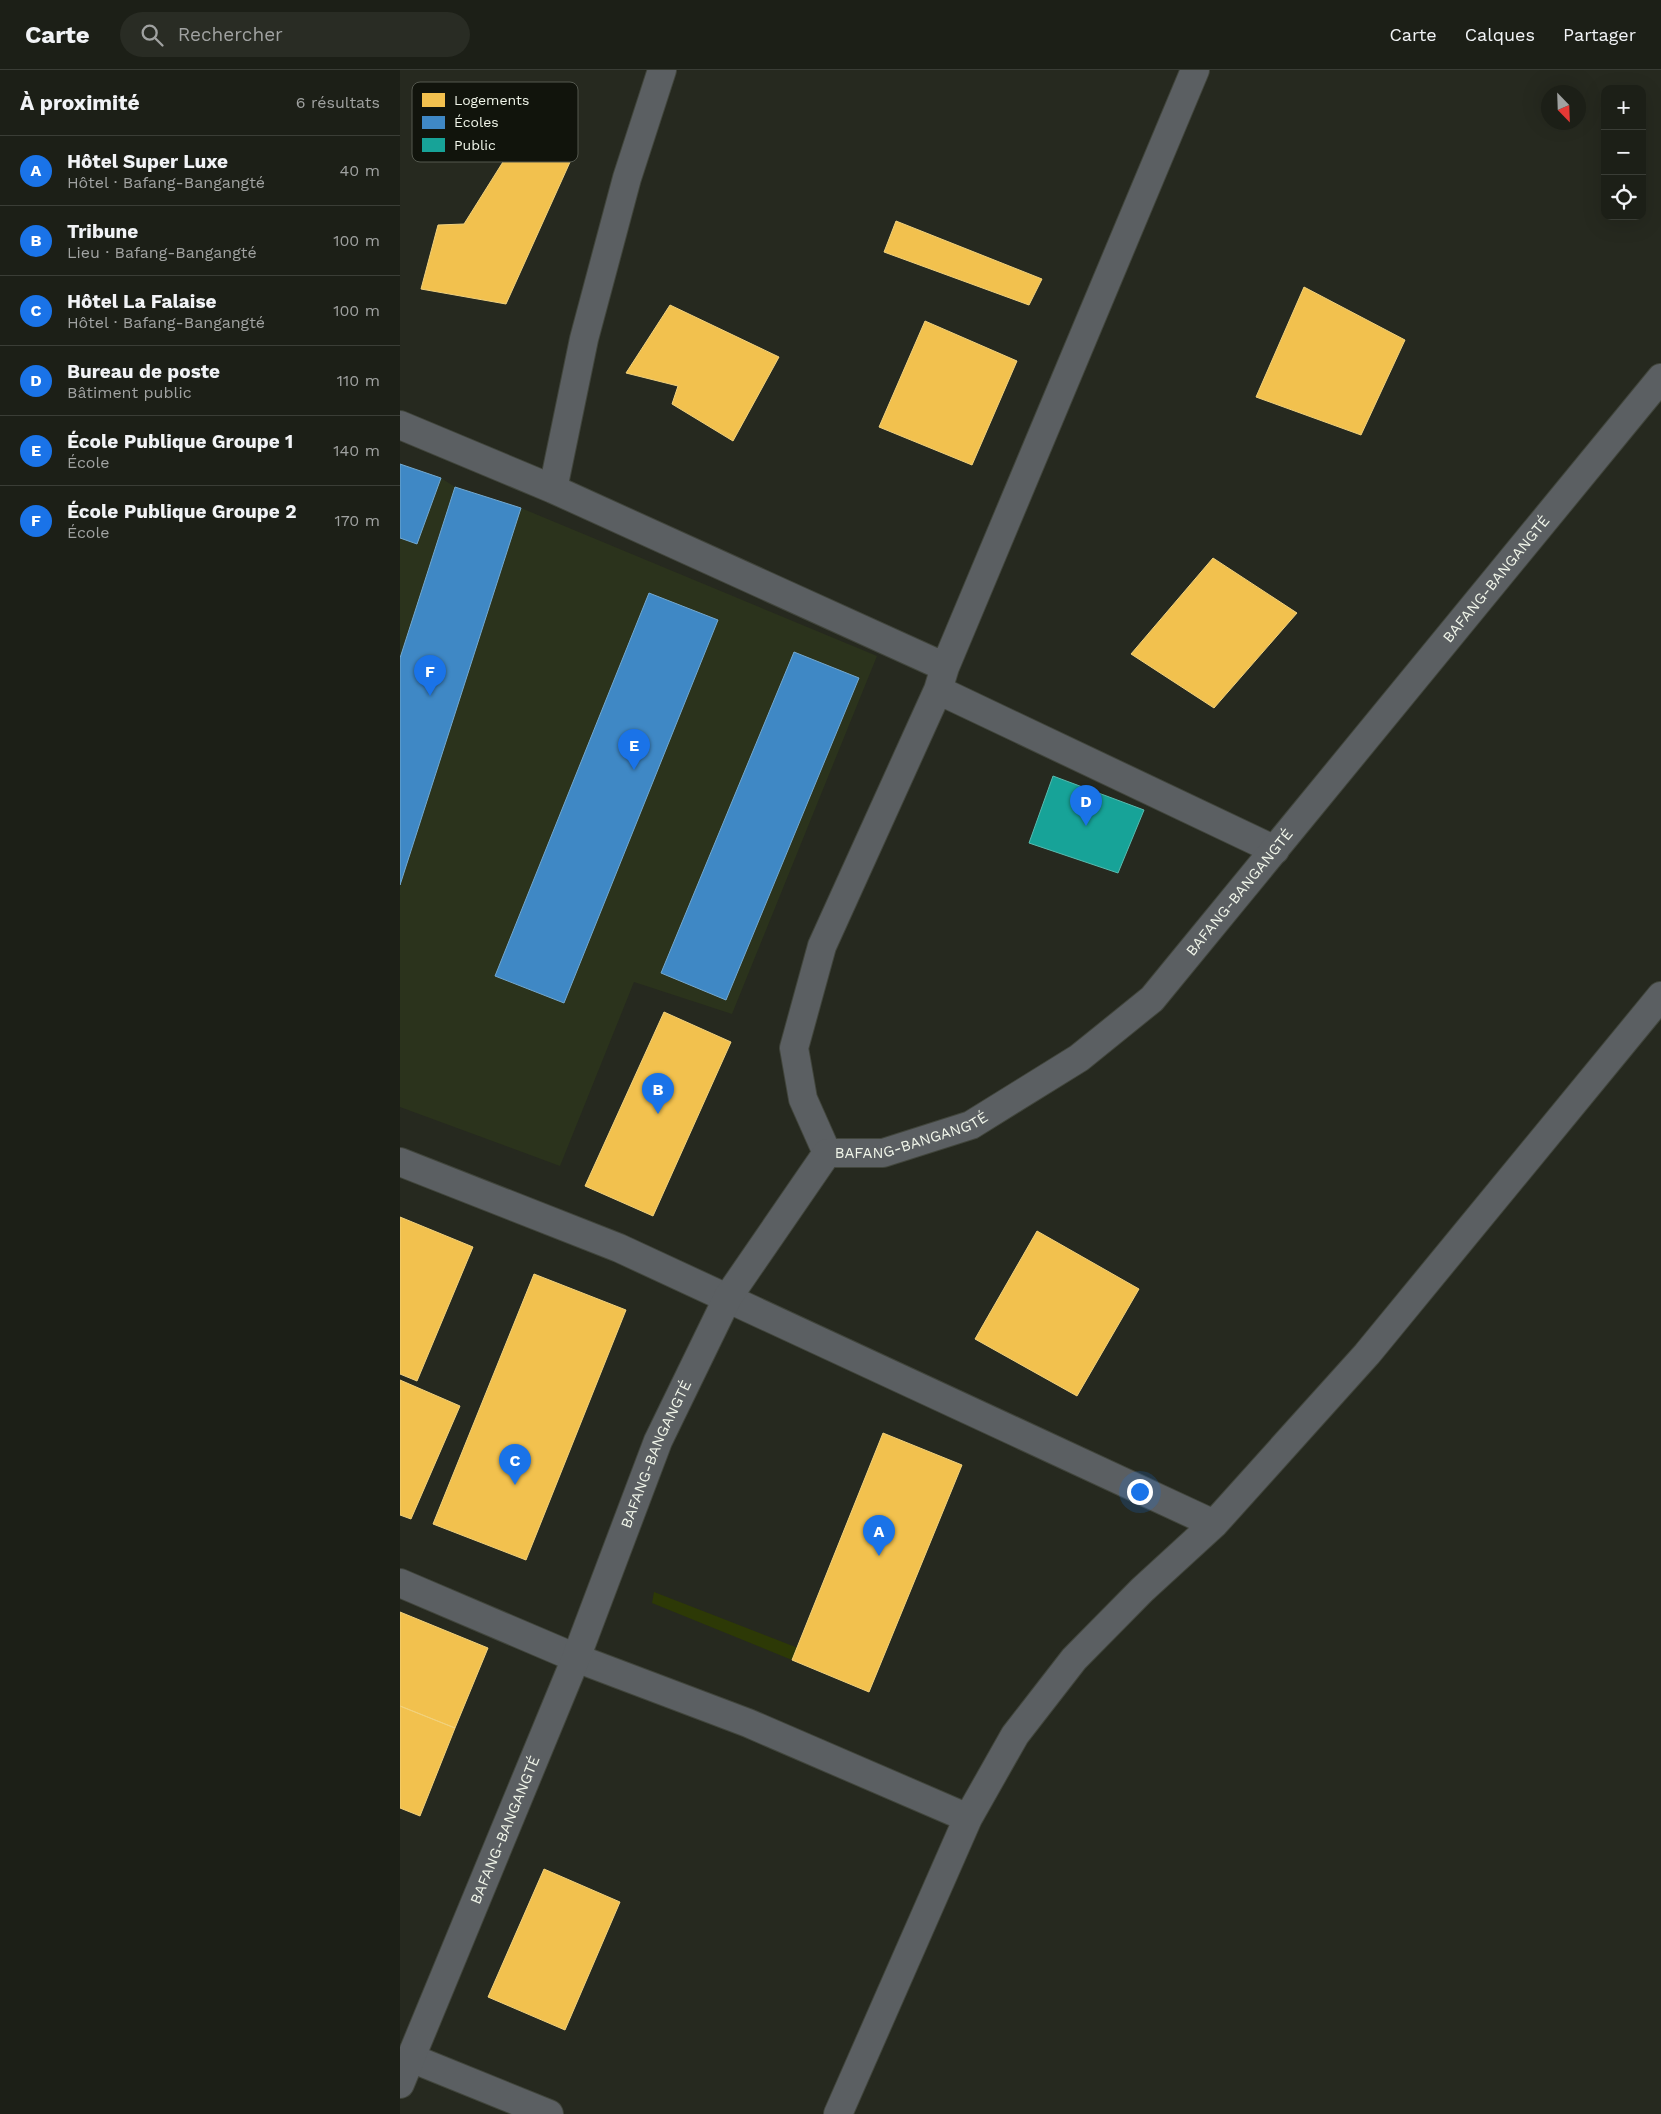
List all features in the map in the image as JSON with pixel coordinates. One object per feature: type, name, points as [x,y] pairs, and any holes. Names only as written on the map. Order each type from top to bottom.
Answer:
[{"type":"street","points":[[553,489],[584,339],[627,178],[662,70]]},
{"type":"street","points":[[827,1153],[803,1100],[794,1048],[822,946],[942,678],[1194,70]]},
{"type":"street","name":"BAFANG-BANGANGTÉ","points":[[400,2084],[576,1658],[658,1441],[728,1297],[827,1153],[883,1153],[971,1125],[1079,1058],[1152,999],[1661,378]]},
{"type":"street","points":[[400,425],[553,489],[942,678],[1275,850]]},
{"type":"street","points":[[838,2114],[968,1818],[1015,1735],[1074,1659],[1142,1590],[1214,1524],[1367,1354],[1661,996]]},
{"type":"street","points":[[400,1162],[619,1248],[1214,1524]]},
{"type":"street","points":[[400,1583],[576,1658],[748,1723],[968,1818]]},
{"type":"street","points":[[411,2058],[549,2114]]},
{"type":"shaded area","points":[[400,464],[441,478],[455,487],[521,508],[877,656],[732,1014],[634,982],[560,1166],[400,1107]]},
{"type":"green space","points":[[654,1592],[798,1648],[792,1660],[652,1603]]},
{"type":"building: Logements","points":[[503,162],[570,162],[506,304],[421,289],[438,225],[464,224]]},
{"type":"building: Logements","points":[[896,221],[1042,279],[1029,305],[884,252]]},
{"type":"building: Logements","points":[[1304,287],[1405,340],[1361,435],[1256,397]]},
{"type":"building: Logements","points":[[670,305],[779,357],[733,441],[672,404],[678,386],[626,373]]},
{"type":"building: Logements","points":[[925,321],[1017,361],[972,465],[879,427]]},
{"type":"building: Logements","points":[[1213,558],[1297,613],[1214,708],[1131,654]]},
{"type":"building: Logements","points":[[664,1012],[731,1042],[653,1216],[585,1186]]},
{"type":"building: Logements","points":[[400,1217],[473,1247],[417,1381],[400,1374]]},
{"type":"building: Logements","points":[[1037,1231],[1139,1289],[1077,1396],[975,1339]]},
{"type":"building: Logements","points":[[534,1274],[626,1310],[526,1560],[433,1524]]},
{"type":"building: Logements","points":[[400,1380],[460,1406],[411,1519],[400,1515]]},
{"type":"building: Logements","points":[[883,1433],[962,1465],[869,1692],[792,1660]]},
{"type":"building: Logements","points":[[400,1612],[488,1648],[455,1728],[400,1706]]},
{"type":"building: Logements","points":[[400,1706],[455,1728],[420,1816],[400,1808]]},
{"type":"building: Logements","points":[[544,1869],[620,1902],[565,2030],[488,1997]]},
{"type":"building: Écoles","points":[[400,464],[441,478],[417,544],[400,538]]},
{"type":"building: Écoles","points":[[455,487],[521,508],[400,885],[400,658]]},
{"type":"building: Écoles","points":[[649,593],[718,620],[564,1003],[495,976]]},
{"type":"building: Écoles","points":[[794,652],[859,678],[726,1000],[661,973]]},
{"type":"building: Public","points":[[1053,776],[1144,810],[1118,873],[1029,843]]},
{"type":"place","name":"École Publique Groupe 2","points":[[430,696]]},
{"type":"place","name":"École Publique Groupe 1","points":[[634,770]]},
{"type":"place","name":"Bureau de poste","points":[[1086,826]]},
{"type":"place","name":"Tribune","points":[[658,1114]]},
{"type":"place","name":"Hôtel La Falaise","points":[[515,1485]]},
{"type":"place","name":"Hôtel Super Luxe","points":[[879,1556]]}]
